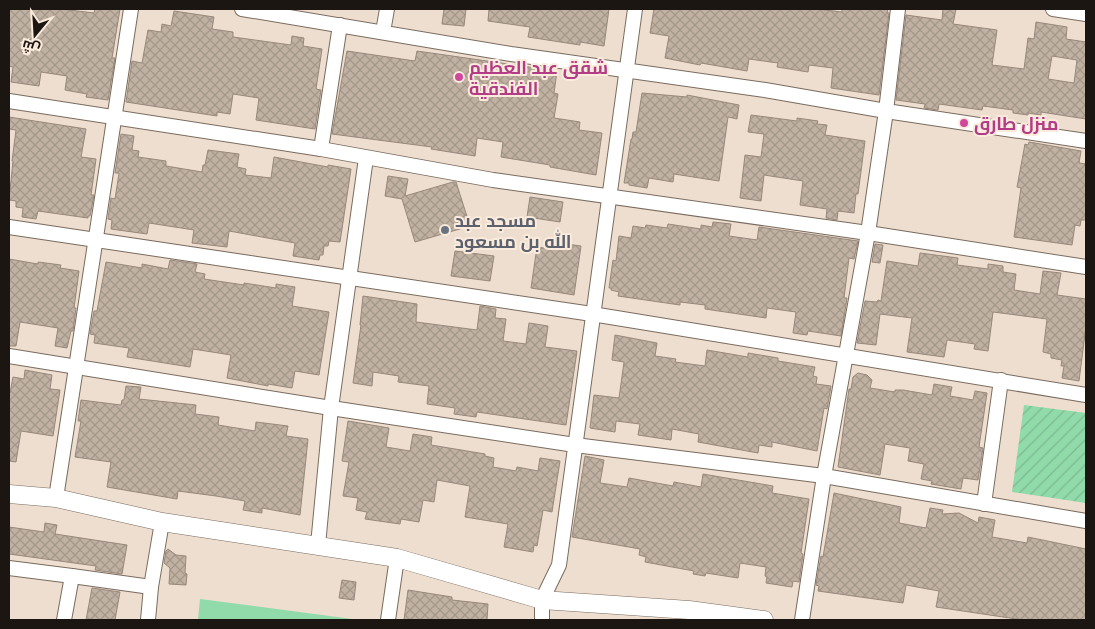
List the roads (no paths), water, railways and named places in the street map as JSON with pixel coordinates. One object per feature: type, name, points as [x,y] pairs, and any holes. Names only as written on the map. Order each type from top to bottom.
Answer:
[{"type":"street","points":[[56,498],[131,9]]},
{"type":"street","points":[[242,9],[511,54],[765,90],[886,111],[1086,141]]},
{"type":"street","points":[[383,32],[387,9]]},
{"type":"street","points":[[542,620],[542,600],[559,565],[635,9]]},
{"type":"street","points":[[802,620],[824,476],[868,233],[886,111],[898,9]]},
{"type":"street","points":[[1053,9],[1086,14]]},
{"type":"street","points":[[321,150],[340,24]]},
{"type":"street","points":[[9,101],[321,150],[493,180],[868,233],[1086,268]]},
{"type":"street","points":[[318,545],[331,408],[366,158]]},
{"type":"street","points":[[9,227],[592,314],[1086,395]]},
{"type":"street","points":[[9,356],[575,445],[824,476],[1086,521]]},
{"type":"street","points":[[984,504],[1001,380]]},
{"type":"street","points":[[9,494],[56,498],[162,522],[397,558],[542,600],[690,610],[764,620]]},
{"type":"street","points":[[148,620],[151,587],[162,522]]},
{"type":"street","points":[[388,620],[397,558]]},
{"type":"street","points":[[9,568],[151,587]]},
{"type":"street","points":[[64,620],[72,576]]},
{"type":"place","name":"شقق عبد العظيم الفندقية","points":[[459,77]]},
{"type":"place","name":"منزل طارق","points":[[964,123]]},
{"type":"place","name":"مسجد عبد الله بن مسعود","points":[[445,230]]}]
